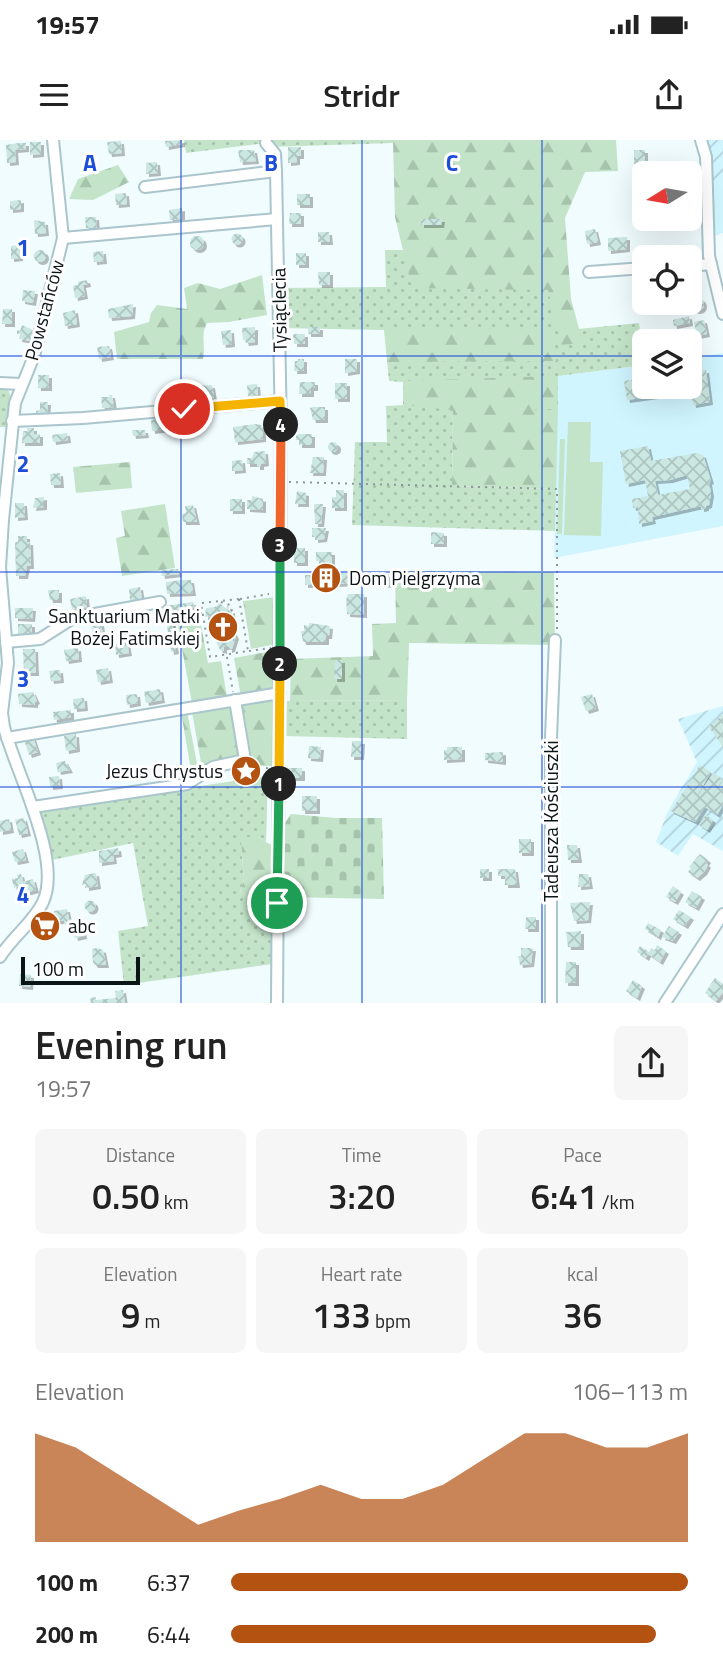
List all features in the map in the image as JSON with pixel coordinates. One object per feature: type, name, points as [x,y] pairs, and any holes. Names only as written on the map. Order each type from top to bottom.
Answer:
[{"type":"street","name":"Powstańców","points":[[0,957],[32,918],[43,901],[47,886],[45,859],[33,807],[7,738],[2,713],[6,642],[0,567],[12,421],[21,384],[34,356],[63,238],[53,140]]},
{"type":"street","points":[[701,140],[706,157],[711,264],[723,314]]},
{"type":"street","name":"Tysiąclecia","points":[[266,143],[275,154],[276,171],[280,401],[277,1003]]},
{"type":"street","points":[[145,187],[276,171]]},
{"type":"street","name":"Powstańców","points":[[63,238],[277,219]]},
{"type":"street","points":[[702,264],[711,264]]},
{"type":"street","points":[[589,272],[632,269]]},
{"type":"street","points":[[0,383],[21,384]]},
{"type":"street","points":[[12,421],[83,418],[280,401]]},
{"type":"street","points":[[6,642],[40,639],[73,618],[160,602]]},
{"type":"street","name":"Tadeusza Kościuszki","points":[[551,1003],[551,747],[555,640]]},
{"type":"street","points":[[7,738],[234,695],[280,694]]},
{"type":"street","points":[[33,807],[187,784],[213,767],[246,760],[234,695]]},
{"type":"street","points":[[665,1003],[723,914]]},
{"type":"path","points":[[281,481],[557,489],[555,640]]},
{"type":"path","points":[[279,593],[201,603],[209,657],[280,646]]},
{"type":"path","points":[[239,599],[247,651]]},
{"type":"path","points":[[221,600],[232,607],[233,614],[241,612]]},
{"type":"path","points":[[175,628],[174,623],[181,616],[202,613]]},
{"type":"path","points":[[227,650],[234,695]]},
{"type":"path","points":[[253,769],[275,768]]},
{"type":"shaded area","points":[[707,140],[723,140],[723,184],[710,182]]},
{"type":"shaded area","points":[[709,182],[723,184],[723,233],[712,237]]},
{"type":"shaded area","points":[[723,353],[723,526],[554,558],[558,376],[632,367],[632,399],[702,399],[702,356]]},
{"type":"shaded area","points":[[723,706],[723,851],[693,834],[678,856],[656,842],[668,811],[697,762],[678,719]]},
{"type":"green space","points":[[184,140],[393,140],[393,143],[269,147],[266,143],[186,153]]},
{"type":"green space","points":[[393,140],[616,140],[618,171],[585,172],[565,218],[571,299],[583,343],[561,345],[548,290],[412,288],[395,217]]},
{"type":"green space","points":[[118,165],[129,182],[93,200],[69,199],[78,179]]},
{"type":"green space","points":[[385,250],[412,250],[563,287],[568,330],[639,323],[640,329],[632,329],[632,367],[558,376],[558,410],[453,410],[452,486],[556,489],[555,531],[352,525],[355,442],[387,442],[386,406],[403,405],[403,382],[389,381],[384,330],[279,328],[279,288],[386,287]]},
{"type":"green space","points":[[262,275],[267,315],[207,323],[203,359],[117,359],[114,332],[149,322],[157,305],[187,309],[184,288],[198,283],[220,289]]},
{"type":"green space","points":[[552,328],[556,361],[388,362],[385,330]]},
{"type":"green space","points":[[558,376],[557,409],[523,410],[558,410],[556,489],[452,486],[453,410],[404,405],[403,381]]},
{"type":"green space","points":[[0,387],[7,387],[11,397],[7,427],[0,427]]},
{"type":"green space","points":[[568,422],[591,422],[590,462],[603,462],[601,536],[564,535]]},
{"type":"green space","points":[[560,439],[565,439],[562,534],[557,534]]},
{"type":"green space","points":[[130,462],[132,488],[76,493],[73,467]]},
{"type":"green space","points":[[165,504],[175,568],[122,576],[116,538],[125,536],[121,511]]},
{"type":"green space","points":[[395,571],[554,572],[555,645],[409,643],[407,700],[290,701],[291,659],[373,656],[372,624],[396,623]]},
{"type":"green space","points":[[275,597],[276,644],[251,649],[243,601]]},
{"type":"green space","points":[[200,619],[208,663],[221,661],[227,697],[192,703],[178,627],[183,622]]},
{"type":"green space","points":[[277,650],[277,691],[241,697],[234,658]]},
{"type":"green space","points":[[276,700],[276,766],[253,766],[242,702]]},
{"type":"green space","points":[[407,700],[407,739],[284,736],[287,701]]},
{"type":"green space","points":[[229,704],[239,756],[202,768],[192,712]]},
{"type":"green space","points":[[187,711],[199,774],[192,776],[181,712]]},
{"type":"green space","points":[[268,776],[266,842],[257,837],[241,841],[244,879],[240,892],[272,909],[272,964],[124,985],[118,931],[148,926],[133,843],[52,860],[39,810]]},
{"type":"green space","points":[[291,814],[382,818],[384,899],[282,897],[283,826]]},
{"type":"green space","points":[[246,837],[257,837],[275,847],[274,890],[261,903],[240,892],[244,879],[241,841]]},
{"type":"building","points":[[182,140],[182,144],[166,147],[165,141]]},
{"type":"building","points":[[121,141],[122,153],[109,154],[107,142]]},
{"type":"building","points":[[30,142],[41,142],[41,154],[30,155]]},
{"type":"building","points":[[26,143],[26,149],[15,150],[16,162],[7,163],[6,145]]},
{"type":"building","points":[[288,147],[301,147],[301,156],[297,156],[297,162],[288,163]]},
{"type":"building","points":[[238,150],[254,150],[256,161],[240,162]]},
{"type":"building","points":[[634,150],[645,150],[645,161],[634,161]]},
{"type":"building","points":[[157,162],[158,173],[146,174],[146,163]]},
{"type":"building","points":[[126,193],[127,204],[116,205],[115,194]]},
{"type":"building","points":[[297,194],[310,194],[310,205],[297,205]]},
{"type":"building","points":[[21,200],[21,209],[10,210],[10,201]]},
{"type":"building","points":[[182,208],[182,219],[170,220],[169,210]]},
{"type":"building","points":[[290,213],[301,213],[301,224],[289,224]]},
{"type":"building","points":[[85,217],[96,217],[97,228],[86,228]]},
{"type":"building","points":[[421,219],[442,219],[441,225],[421,225]]},
{"type":"building","points":[[34,220],[45,222],[46,233],[35,234]]},
{"type":"building","points":[[595,229],[598,242],[587,244],[585,231]]},
{"type":"building","points":[[318,232],[329,232],[330,242],[318,242]]},
{"type":"building","points":[[237,233],[243,239],[237,245],[231,239]]},
{"type":"building","points":[[197,236],[202,238],[202,248],[197,250],[192,248],[190,243],[192,238]]},
{"type":"building","points":[[627,237],[627,249],[608,251],[608,238]]},
{"type":"building","points":[[19,245],[20,258],[11,259],[11,246]]},
{"type":"building","points":[[40,250],[46,256],[40,262],[34,256]]},
{"type":"building","points":[[103,251],[104,261],[94,262],[93,252]]},
{"type":"building","points":[[296,253],[306,253],[306,265],[296,265]]},
{"type":"building","points":[[318,272],[330,272],[330,285],[319,285]]},
{"type":"building","points":[[87,280],[88,284],[83,285],[85,296],[75,298],[73,286]]},
{"type":"building","points":[[23,290],[35,291],[33,303],[22,301]]},
{"type":"building","points":[[133,304],[132,316],[109,318],[108,309]]},
{"type":"building","points":[[3,309],[12,309],[12,324],[2,324]]},
{"type":"building","points":[[75,310],[77,324],[65,326],[63,313]]},
{"type":"building","points":[[689,316],[690,323],[674,326],[673,320]]},
{"type":"building","points":[[704,320],[707,334],[702,335],[702,329],[696,329],[694,322]]},
{"type":"building","points":[[22,325],[33,330],[31,341],[19,339],[17,330],[20,331]]},
{"type":"building","points":[[255,327],[255,342],[246,343],[243,340],[242,328]]},
{"type":"building","points":[[308,327],[320,327],[320,334],[308,334]]},
{"type":"building","points":[[231,330],[232,344],[223,345],[221,331]]},
{"type":"building","points":[[294,334],[305,334],[305,344],[294,344],[294,339],[291,339]]},
{"type":"building","points":[[109,346],[111,357],[99,359],[97,347]]},
{"type":"building","points":[[304,359],[304,371],[294,371],[295,361]]},
{"type":"building","points":[[345,359],[357,359],[357,371],[345,373]]},
{"type":"building","points":[[702,370],[706,370],[710,402],[693,405],[692,399],[702,399]]},
{"type":"building","points":[[38,375],[49,375],[49,388],[38,388]]},
{"type":"building","points":[[632,380],[634,399],[627,400],[624,381]]},
{"type":"building","points":[[300,382],[315,382],[311,394],[299,394]]},
{"type":"building","points":[[335,383],[347,383],[347,399],[335,399]]},
{"type":"building","points":[[257,384],[258,395],[248,396],[247,385]]},
{"type":"building","points":[[212,385],[214,398],[199,399],[198,386]]},
{"type":"building","points":[[109,395],[112,395],[114,407],[102,408],[101,397],[110,397]]},
{"type":"building","points":[[40,402],[48,402],[47,418],[36,418]]},
{"type":"building","points":[[325,407],[325,420],[313,420],[310,408]]},
{"type":"building","points":[[166,418],[167,429],[152,431],[151,420]]},
{"type":"building","points":[[256,424],[263,429],[263,439],[235,442],[233,427]]},
{"type":"building","points":[[27,428],[34,428],[34,434],[40,434],[40,443],[22,443],[23,431],[27,431]]},
{"type":"building","points":[[132,430],[145,430],[146,435],[133,436]]},
{"type":"building","points":[[67,433],[68,440],[53,442],[52,435]]},
{"type":"building","points":[[312,434],[312,445],[299,445],[296,436]]},
{"type":"building","points":[[333,442],[337,443],[337,451],[333,452],[329,451],[328,447],[329,443]]},
{"type":"building","points":[[648,446],[651,461],[697,453],[703,455],[711,481],[709,505],[706,508],[701,509],[701,506],[652,517],[653,521],[639,524],[638,507],[633,508],[632,499],[648,496],[645,480],[626,484],[620,451]],"holes":[[[687,475],[690,489],[658,495],[655,481]]]},
{"type":"building","points":[[265,451],[266,463],[261,464],[261,467],[247,464],[247,458],[252,458],[254,452]]},
{"type":"building","points":[[313,457],[324,457],[323,473],[310,473]]},
{"type":"building","points":[[242,460],[243,470],[232,471],[232,461]]},
{"type":"building","points":[[60,473],[61,485],[51,485],[50,474]]},
{"type":"building","points":[[336,490],[344,490],[344,508],[332,508],[332,497],[336,497]]},
{"type":"building","points":[[297,491],[306,493],[306,504],[295,504]]},
{"type":"building","points":[[252,496],[263,499],[263,510],[247,509],[247,500],[252,500]]},
{"type":"building","points":[[44,497],[44,507],[33,508],[35,498]]},
{"type":"building","points":[[230,499],[242,499],[242,511],[230,511]]},
{"type":"building","points":[[15,503],[24,503],[25,517],[15,518]]},
{"type":"building","points":[[314,504],[323,504],[321,524],[315,524]]},
{"type":"building","points":[[193,505],[197,522],[183,522],[185,506]]},
{"type":"building","points":[[312,528],[326,528],[324,539],[315,540],[315,537],[312,537]]},
{"type":"building","points":[[431,532],[444,533],[444,544],[431,544]]},
{"type":"building","points":[[18,536],[27,536],[27,542],[30,542],[31,566],[27,566],[25,576],[16,576],[15,542],[18,542]]},
{"type":"building","points":[[297,548],[305,548],[305,563],[294,563],[294,551],[297,551]]},
{"type":"building","points":[[316,552],[332,552],[332,564],[319,564],[319,561],[316,561]]},
{"type":"building","points":[[178,569],[179,574],[162,576],[161,570]]},
{"type":"building","name":"Dom Pielgrzyma","points":[[340,572],[357,575],[357,583],[305,585],[305,575]]},
{"type":"building","points":[[379,573],[389,574],[389,585],[378,584]]},
{"type":"building","points":[[191,580],[193,593],[167,594],[166,582]]},
{"type":"building","points":[[140,587],[142,599],[130,600],[129,589]]},
{"type":"building","points":[[48,590],[59,590],[59,600],[50,600]]},
{"type":"building","points":[[348,594],[364,594],[364,615],[347,614]]},
{"type":"building","points":[[86,596],[87,607],[72,609],[70,599]]},
{"type":"building","points":[[193,602],[194,607],[170,611],[176,651],[171,652],[164,606]]},
{"type":"building","name":"Sanktuarium Matki Bożej Fatimskiej","points":[[220,603],[226,609],[228,605],[229,611],[232,610],[233,631],[236,636],[232,649],[224,647],[224,651],[220,650],[215,639],[214,621],[211,616],[205,617],[206,608]]},
{"type":"building","points":[[15,608],[33,608],[32,619],[15,618]]},
{"type":"building","points":[[101,623],[103,636],[93,637],[91,624]]},
{"type":"building","points":[[309,623],[330,626],[326,642],[303,642],[301,631],[304,631],[304,625],[309,626]]},
{"type":"building","points":[[18,624],[32,624],[32,634],[18,635]]},
{"type":"building","points":[[127,642],[129,653],[116,655],[115,644]]},
{"type":"building","points":[[78,648],[79,659],[66,661],[64,650]]},
{"type":"building","points":[[23,649],[35,649],[36,673],[24,673]]},
{"type":"building","points":[[335,660],[342,660],[342,679],[334,679]]},
{"type":"building","points":[[108,668],[110,680],[98,682],[96,670]]},
{"type":"building","points":[[60,670],[61,680],[51,681],[49,671]]},
{"type":"building","points":[[160,689],[162,700],[146,703],[144,692]]},
{"type":"building","points":[[33,692],[37,701],[35,705],[19,704],[18,694]]},
{"type":"building","points":[[137,694],[138,703],[127,705],[126,695]]},
{"type":"building","points":[[592,694],[596,708],[586,711],[581,697]]},
{"type":"building","points":[[84,698],[85,708],[74,709],[73,699]]},
{"type":"building","points":[[71,710],[71,717],[54,720],[53,712]]},
{"type":"building","points":[[723,715],[723,747],[708,726]]},
{"type":"building","points":[[76,734],[77,749],[66,751],[64,736]]},
{"type":"building","points":[[33,737],[38,752],[29,755],[24,740]]},
{"type":"building","points":[[352,741],[362,741],[361,757],[351,757]]},
{"type":"building","points":[[309,746],[321,747],[320,759],[308,758]]},
{"type":"building","points":[[447,747],[462,747],[462,759],[444,760],[444,750],[447,750]]},
{"type":"building","points":[[503,752],[503,762],[485,760],[485,753]]},
{"type":"building","points":[[65,761],[70,770],[58,772],[56,763]]},
{"type":"building","points":[[700,765],[711,772],[692,805],[713,773],[723,779],[695,822],[671,811]]},
{"type":"building","points":[[289,768],[302,768],[302,778],[289,778]]},
{"type":"building","points":[[59,776],[60,786],[50,787],[49,777]]},
{"type":"building","points":[[723,780],[723,805],[717,815],[705,807]]},
{"type":"building","points":[[302,796],[317,796],[317,811],[302,811]]},
{"type":"building","points":[[706,815],[713,820],[707,830],[699,825]]},
{"type":"building","points":[[24,818],[28,833],[19,835],[15,820]]},
{"type":"building","points":[[9,819],[11,830],[0,832],[0,821]]},
{"type":"building","points":[[519,839],[531,839],[531,853],[519,853]]},
{"type":"building","points":[[567,845],[577,845],[579,860],[568,860]]},
{"type":"building","points":[[118,848],[119,854],[113,855],[114,861],[99,863],[99,851]]},
{"type":"building","points":[[23,849],[26,860],[15,862],[12,852]]},
{"type":"building","points":[[700,854],[708,860],[708,865],[697,878],[688,872]]},
{"type":"building","points":[[480,869],[489,869],[489,878],[480,878]]},
{"type":"building","points":[[498,869],[515,869],[517,885],[505,885],[505,876],[498,876]]},
{"type":"building","points":[[96,873],[98,886],[86,888],[86,884],[82,885],[85,875]]},
{"type":"building","points":[[21,874],[23,882],[33,879],[36,890],[25,893],[23,885],[14,888],[12,879]]},
{"type":"building","points":[[579,874],[588,874],[590,886],[578,887]]},
{"type":"building","points":[[673,886],[681,892],[675,902],[666,897]]},
{"type":"building","points":[[692,891],[702,897],[696,908],[685,902]]},
{"type":"building","points":[[90,900],[96,906],[90,912],[84,906]]},
{"type":"building","points":[[590,902],[588,920],[574,921],[570,903]]},
{"type":"building","points":[[67,909],[69,920],[72,919],[73,923],[65,925],[64,920],[56,922],[54,911]]},
{"type":"building","points":[[679,910],[691,917],[685,926],[673,919]]},
{"type":"building","points":[[44,916],[51,921],[46,934],[36,927]]},
{"type":"building","points":[[526,917],[536,917],[536,929],[525,929]]},
{"type":"building","points":[[648,923],[661,930],[658,937],[645,929]]},
{"type":"building","points":[[669,926],[679,932],[673,941],[662,937]]},
{"type":"building","points":[[83,928],[84,936],[75,938],[73,929]]},
{"type":"building","points":[[581,931],[581,947],[568,947],[566,932]]},
{"type":"building","points":[[657,945],[666,951],[660,962],[648,954],[646,958],[637,952],[640,946],[649,952],[651,948],[655,950]]},
{"type":"building","points":[[521,948],[533,948],[531,964],[520,965],[518,956],[521,956]]},
{"type":"building","points":[[92,949],[103,950],[106,965],[95,965],[93,962]]},
{"type":"building","points":[[566,962],[576,962],[576,983],[565,983]]},
{"type":"building","points":[[20,974],[31,975],[30,987],[19,986]]},
{"type":"building","points":[[715,978],[723,984],[723,992],[716,1001],[705,993]]},
{"type":"building","points":[[633,980],[642,986],[637,998],[626,991]]},
{"type":"building","points":[[123,990],[125,1003],[91,1003],[90,998],[116,998],[115,991]]},
{"type":"place","name":"Dom Pielgrzyma","points":[[326,578]]},
{"type":"place","name":"Sanktuarium Matki Bożej Fatimskiej","points":[[223,627]]},
{"type":"place","name":"Jezus Chrystus","points":[[246,771]]},
{"type":"place","name":"abc","points":[[45,926]]},
{"type":"route","points":[[184,409],[280,401],[277,903]]}]
